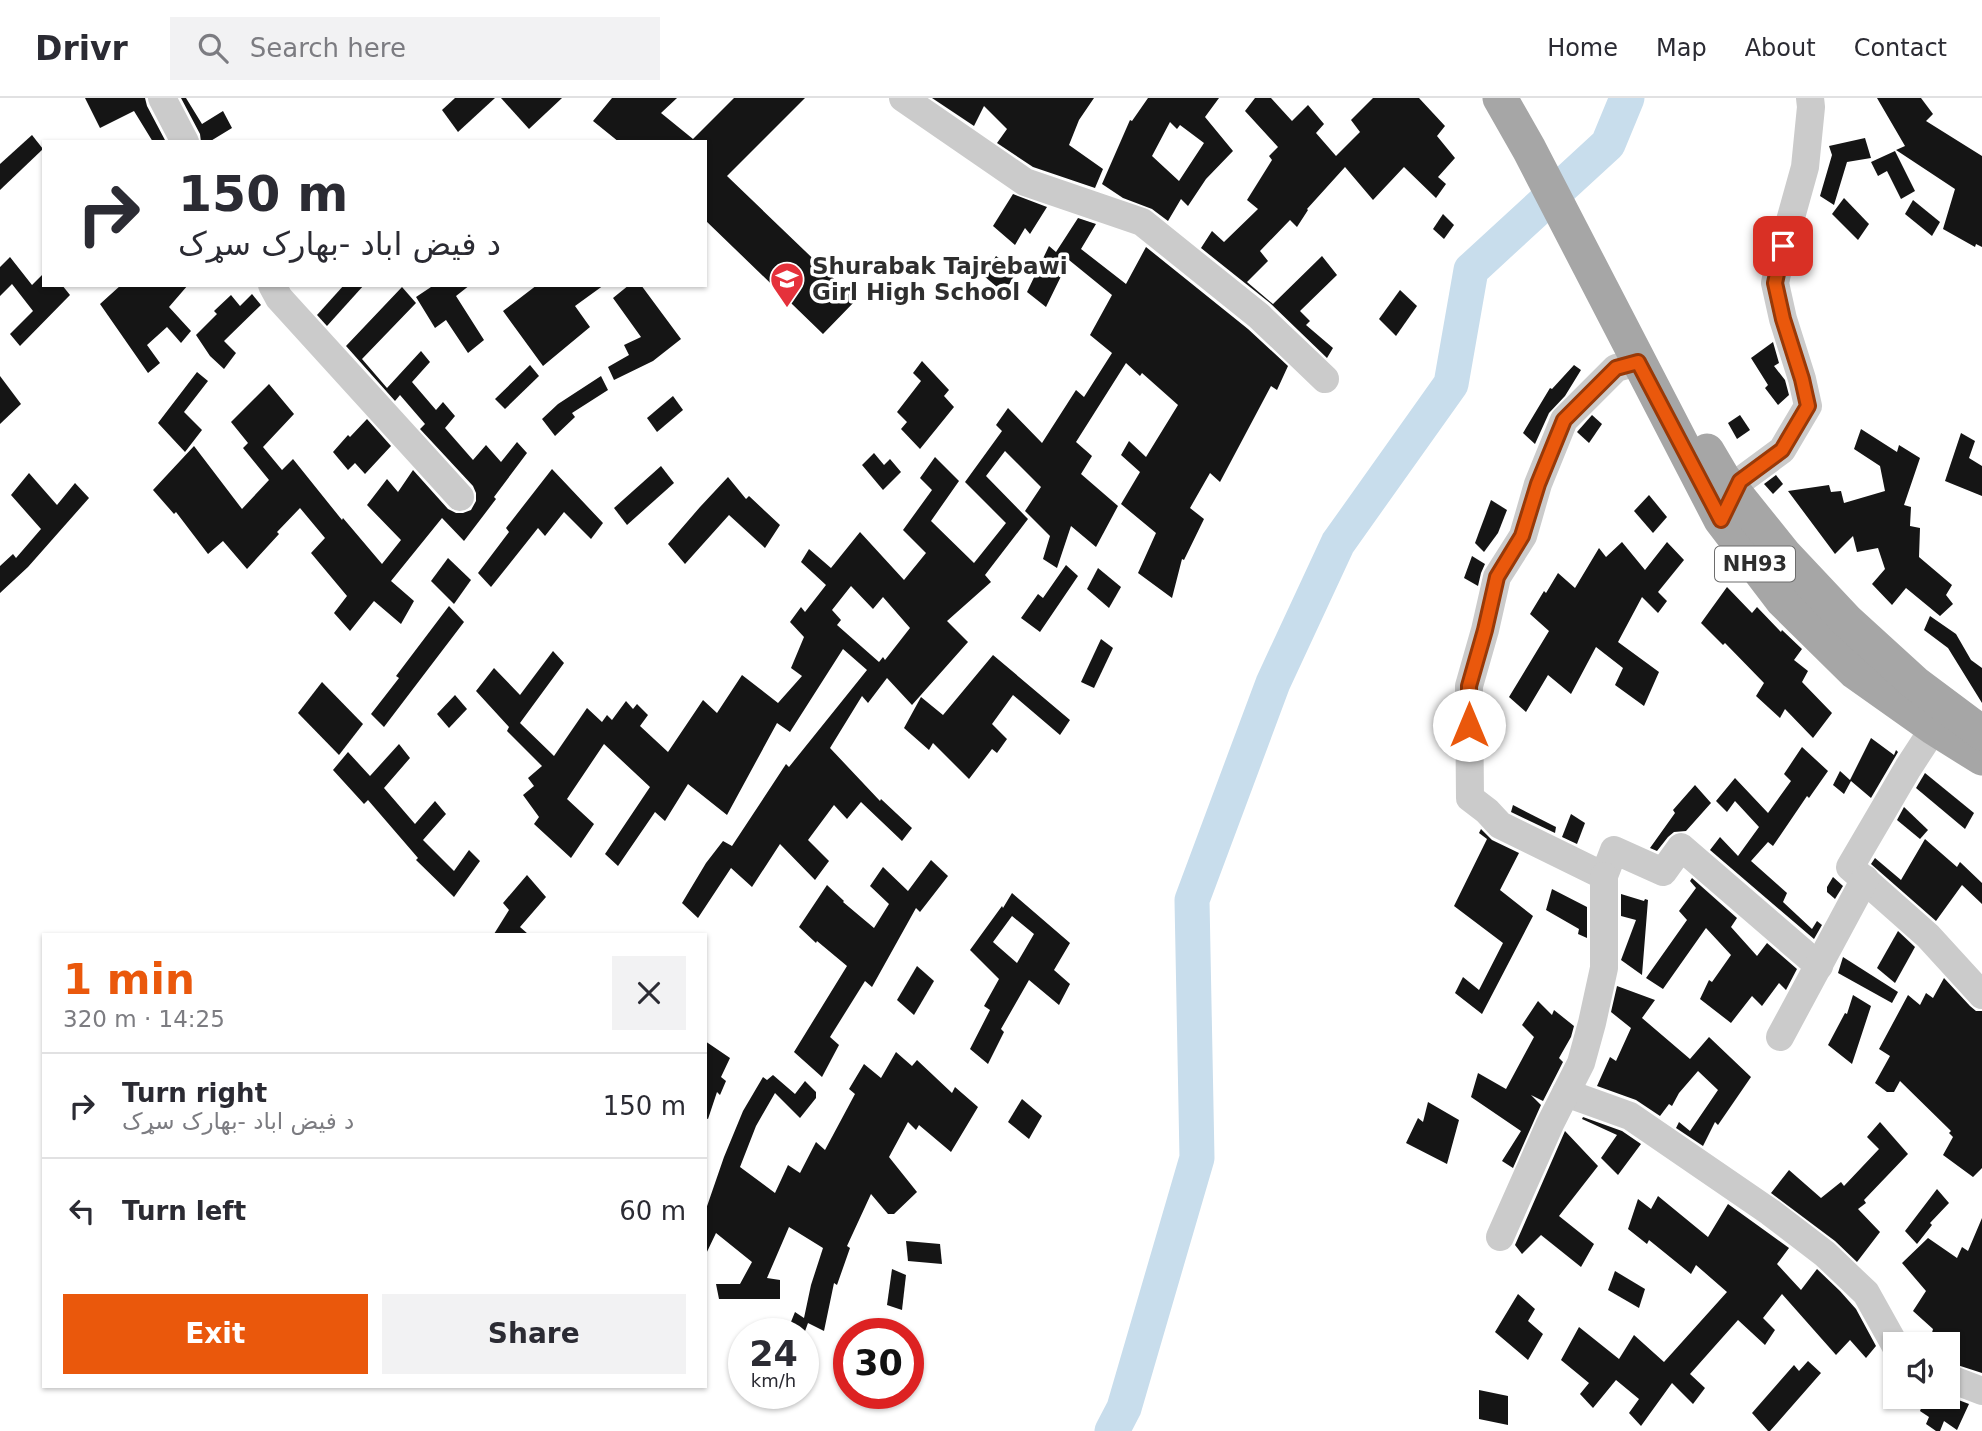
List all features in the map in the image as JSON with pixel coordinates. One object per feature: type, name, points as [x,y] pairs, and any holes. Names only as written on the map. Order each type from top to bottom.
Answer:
[{"type":"main road","name":"NH93","points":[[1500,98],[1534,142]]},
{"type":"main road","name":"NH93","points":[[1520,98],[1534,142],[1615,298],[1723,478],[1728,506],[1784,554],[1847,621],[1915,683],[1982,733]]},
{"type":"main road","name":"NH93","points":[[1615,298],[1638,362],[1728,506],[1782,600],[1855,672],[1982,758]]},
{"type":"street","points":[[162,98],[183,140]]},
{"type":"street","points":[[903,98],[1025,182],[1142,222],[1259,316],[1325,379]]},
{"type":"street","points":[[1728,506],[1740,481],[1782,450],[1808,406],[1775,283],[1805,167],[1810,98]]},
{"type":"street","points":[[273,287],[279,298],[460,497]]},
{"type":"street","points":[[1604,876],[1500,825],[1488,811],[1470,799],[1469,686],[1497,577],[1522,536],[1538,484],[1564,420],[1616,368],[1638,362]]},
{"type":"street","points":[[1934,728],[1850,867],[1928,936],[1982,995]]},
{"type":"street","points":[[1500,1237],[1550,1124],[1581,1063],[1604,968],[1604,876],[1614,850],[1662,872],[1681,847],[1819,966]]},
{"type":"street","points":[[1780,1037],[1865,879]]},
{"type":"street","points":[[1566,1093],[1630,1116],[1769,1212],[1825,1254],[1866,1293],[1888,1332]]},
{"type":"street","points":[[1960,1383],[1982,1391]]},
{"type":"building","points":[[85,98],[145,98],[165,140],[152,140],[134,111],[100,128]]},
{"type":"building","points":[[181,98],[186,98],[202,124],[223,111],[232,128],[212,140],[201,140]]},
{"type":"building","points":[[455,98],[495,98],[458,132],[442,110]]},
{"type":"building","points":[[501,98],[562,98],[529,129]]},
{"type":"building","points":[[612,98],[677,98],[661,113],[693,139],[734,98],[805,98],[727,176],[856,300],[823,334],[707,222],[707,140],[617,140],[593,121]]},
{"type":"building","points":[[932,98],[1094,98],[1079,120],[1069,145],[1103,169],[1095,188],[1033,167],[997,143],[1007,129],[984,106],[974,126]]},
{"type":"building","points":[[1148,98],[1219,98],[1205,117],[1233,151],[1206,179],[1188,206],[1181,199],[1168,221],[1152,209],[1123,198],[1102,184],[1130,120],[1132,121]],"holes":[[[1170,122],[1177,129],[1180,125],[1204,143],[1179,181],[1152,156]]]},
{"type":"building","points":[[1255,98],[1271,98],[1292,121],[1308,105],[1324,124],[1316,133],[1336,156],[1360,132],[1351,120],[1373,98],[1419,98],[1445,126],[1437,136],[1455,158],[1438,177],[1446,184],[1436,198],[1404,167],[1373,200],[1345,167],[1307,209],[1297,227],[1290,220],[1260,251],[1268,261],[1247,282],[1273,304],[1322,256],[1337,275],[1300,311],[1310,321],[1306,325],[1333,348],[1327,358],[1270,303],[1201,248],[1212,231],[1224,242],[1258,209],[1247,200],[1272,160],[1269,156],[1278,147],[1245,111]]},
{"type":"building","points":[[1877,98],[1921,98],[1933,114],[1926,121],[1982,156],[1982,247],[1976,244],[1975,247],[1943,229],[1955,189],[1896,150],[1905,146]]},
{"type":"building","points":[[32,135],[42,148],[0,190],[0,164]]},
{"type":"building","points":[[1865,138],[1871,158],[1847,162],[1834,205],[1820,196],[1832,155],[1829,146]]},
{"type":"building","points":[[1895,151],[1915,191],[1901,199],[1887,171],[1878,176],[1871,162]]},
{"type":"building","points":[[1013,194],[1047,207],[1030,234],[1025,228],[1015,245],[993,226]]},
{"type":"building","points":[[1844,198],[1869,224],[1858,240],[1832,214]]},
{"type":"building","points":[[1913,200],[1940,222],[1932,236],[1905,214]]},
{"type":"building","points":[[1443,214],[1454,225],[1444,239],[1433,229]]},
{"type":"building","points":[[1078,218],[1096,224],[1081,249],[1126,284],[1146,247],[1248,329],[1288,366],[1277,390],[1271,386],[1220,482],[1210,473],[1190,508],[1204,519],[1184,560],[1182,559],[1172,598],[1138,573],[1156,533],[1121,504],[1140,472],[1121,455],[1129,441],[1146,457],[1178,405],[1142,373],[1140,376],[1126,363],[1076,442],[1092,456],[1081,474],[1118,506],[1096,547],[1071,526],[1057,568],[1043,559],[1050,536],[1025,511],[1041,487],[1005,451],[986,476],[1028,519],[985,575],[991,582],[947,621],[968,642],[912,705],[887,678],[868,703],[862,696],[830,748],[880,801],[881,799],[912,828],[902,841],[861,802],[847,819],[834,805],[808,840],[829,861],[815,880],[780,844],[752,887],[731,868],[698,918],[682,903],[723,841],[732,846],[786,764],[789,767],[867,670],[843,649],[790,732],[777,723],[727,815],[688,784],[665,821],[655,812],[618,866],[605,854],[650,787],[604,744],[567,799],[594,824],[571,858],[534,824],[539,817],[523,795],[534,786],[528,778],[542,766],[507,731],[509,727],[476,691],[494,668],[520,695],[553,651],[564,663],[520,723],[554,756],[587,708],[602,722],[607,715],[612,720],[626,701],[633,709],[637,704],[648,715],[640,726],[668,752],[703,700],[717,713],[742,675],[778,703],[802,676],[791,668],[804,637],[790,622],[801,607],[805,612],[826,585],[801,562],[809,549],[831,568],[860,532],[904,580],[926,553],[903,530],[932,490],[920,478],[935,457],[959,481],[931,521],[974,563],[1006,523],[965,482],[1002,431],[996,425],[1008,408],[1042,443],[1076,390],[1084,397],[1112,353],[1090,335],[1112,295],[1069,260],[1046,307],[1027,292],[1049,246],[1056,252]],"holes":[[[851,586],[873,609],[883,597],[910,628],[885,660],[883,657],[879,662],[837,625],[841,620],[832,610]]]},
{"type":"building","points":[[996,256],[1017,271],[1004,293],[984,276]]},
{"type":"building","points":[[10,257],[32,285],[42,275],[42,287],[64,287],[70,295],[20,346],[10,334],[33,311],[12,284],[0,296],[0,267]]},
{"type":"building","points":[[119,287],[186,287],[169,307],[191,331],[181,343],[167,327],[147,345],[160,363],[148,373],[100,304]]},
{"type":"building","points":[[342,287],[362,287],[327,326],[317,315]]},
{"type":"building","points":[[402,287],[416,303],[362,359],[387,388],[421,351],[430,362],[412,382],[436,410],[443,402],[455,416],[445,428],[473,460],[486,445],[501,462],[517,442],[527,453],[464,541],[442,518],[391,581],[414,601],[401,624],[374,601],[350,631],[334,613],[347,596],[311,553],[325,538],[300,508],[247,569],[223,541],[208,554],[176,512],[174,514],[153,490],[194,446],[242,509],[269,480],[243,448],[248,443],[231,422],[269,384],[294,414],[263,447],[282,470],[293,459],[382,564],[401,540],[367,505],[387,479],[398,492],[413,470],[448,509],[456,513],[471,510],[476,501],[473,486],[420,429],[425,424],[400,395],[395,401],[346,346]]},
{"type":"building","points":[[431,287],[467,287],[456,296],[484,340],[468,353],[446,320],[435,328],[416,297]]},
{"type":"building","points":[[534,287],[601,287],[575,306],[590,327],[543,366],[503,311]]},
{"type":"building","points":[[627,287],[642,287],[681,339],[653,361],[614,380],[608,367],[629,355],[624,345],[641,337],[613,298]]},
{"type":"building","points":[[1400,290],[1417,306],[1396,336],[1379,319]]},
{"type":"building","points":[[252,294],[261,305],[224,341],[236,353],[224,369],[210,356],[196,335],[217,314],[214,311],[231,295],[240,306]]},
{"type":"building","points":[[1773,342],[1779,363],[1774,366],[1785,380],[1789,395],[1778,405],[1765,388],[1768,385],[1751,358]]},
{"type":"building","points":[[922,361],[949,390],[944,396],[954,407],[920,449],[901,429],[907,422],[897,412],[921,381],[913,373]]},
{"type":"building","points":[[530,365],[539,376],[505,409],[495,399]]},
{"type":"building","points":[[1574,365],[1581,370],[1565,396],[1549,413],[1535,444],[1523,433],[1550,388],[1552,389]]},
{"type":"building","points":[[197,372],[208,381],[184,412],[202,430],[185,452],[158,423]]},
{"type":"building","points":[[0,376],[21,404],[0,424]]},
{"type":"building","points":[[601,376],[608,390],[572,413],[575,417],[555,436],[542,419],[558,404]]},
{"type":"building","points":[[673,396],[683,410],[657,432],[647,418]]},
{"type":"building","points":[[1592,415],[1602,424],[1589,443],[1577,432]]},
{"type":"building","points":[[1740,415],[1750,430],[1737,439],[1728,423]]},
{"type":"building","points":[[367,419],[391,446],[365,474],[355,463],[348,470],[333,452]]},
{"type":"building","points":[[1861,429],[1897,452],[1899,445],[1920,458],[1904,505],[1911,507],[1910,526],[1920,528],[1919,557],[1952,585],[1946,595],[1953,604],[1940,616],[1906,588],[1892,605],[1872,584],[1885,569],[1878,548],[1857,552],[1853,536],[1835,554],[1788,491],[1829,485],[1831,492],[1841,491],[1844,503],[1885,491],[1880,466],[1854,449]]},
{"type":"building","points":[[1961,433],[1975,441],[1969,458],[1982,466],[1982,496],[1945,481]]},
{"type":"building","points":[[874,453],[884,465],[890,459],[901,472],[883,490],[862,465]]},
{"type":"building","points":[[661,466],[674,483],[627,525],[614,508]]},
{"type":"building","points":[[552,469],[603,523],[591,539],[564,512],[545,536],[538,528],[491,587],[478,573],[509,532],[506,528]]},
{"type":"building","points":[[29,473],[57,505],[75,483],[89,498],[28,567],[0,593],[0,566],[13,554],[16,558],[41,529],[11,495]]},
{"type":"building","points":[[1776,475],[1783,484],[1773,494],[1764,484]]},
{"type":"building","points":[[728,477],[746,499],[749,496],[780,525],[765,548],[729,515],[685,564],[668,544]]},
{"type":"building","points":[[1649,495],[1667,517],[1653,533],[1634,511]]},
{"type":"building","points":[[1491,500],[1507,510],[1498,533],[1484,552],[1475,543]]},
{"type":"building","points":[[1622,542],[1645,570],[1667,542],[1684,560],[1658,592],[1667,601],[1658,613],[1642,597],[1618,642],[1659,672],[1644,706],[1615,685],[1623,668],[1596,647],[1571,694],[1548,675],[1526,712],[1509,697],[1549,631],[1530,614],[1558,573],[1575,588],[1599,548],[1606,557]]},
{"type":"building","points":[[1472,556],[1485,564],[1478,586],[1464,578]]},
{"type":"building","points":[[448,558],[471,580],[454,604],[431,581]]},
{"type":"building","points":[[1066,565],[1078,576],[1040,632],[1021,618],[1038,594],[1043,598]]},
{"type":"building","points":[[1098,568],[1121,587],[1109,608],[1087,589]]},
{"type":"building","points":[[1727,587],[1752,613],[1757,607],[1802,649],[1794,660],[1808,671],[1802,682],[1832,713],[1813,738],[1785,709],[1780,718],[1756,696],[1764,683],[1701,623]]},
{"type":"building","points":[[449,606],[464,622],[384,727],[371,714]]},
{"type":"building","points":[[1930,616],[1956,634],[1971,660],[1982,668],[1982,703],[1948,648],[1924,630]]},
{"type":"building","points":[[1101,639],[1113,648],[1094,688],[1081,682]]},
{"type":"building","points":[[993,655],[1070,720],[1060,735],[1013,695],[992,724],[1007,739],[997,753],[992,749],[969,779],[933,743],[929,750],[904,728],[921,697],[943,715]]},
{"type":"building","points":[[322,682],[363,724],[339,755],[298,713]]},
{"type":"building","points":[[455,695],[467,709],[449,728],[437,714]]},
{"type":"building","points":[[1871,738],[1894,755],[1896,750],[1898,752],[1871,798],[1851,781],[1844,794],[1833,785],[1840,771],[1850,780]]},
{"type":"building","points":[[399,744],[410,758],[384,788],[415,824],[435,801],[446,814],[423,840],[454,871],[469,850],[480,861],[454,897],[416,860],[418,858],[368,800],[364,804],[333,770],[348,752],[370,776]]},
{"type":"building","points":[[1802,747],[1828,771],[1809,798],[1807,796],[1773,846],[1768,842],[1751,861],[1787,893],[1783,902],[1812,929],[1817,921],[1822,925],[1814,939],[1710,850],[1720,837],[1738,856],[1759,827],[1735,801],[1727,812],[1716,801],[1735,778],[1768,813],[1791,781],[1784,774]]},
{"type":"building","points":[[1925,773],[1974,813],[1965,829],[1916,788]]},
{"type":"building","points":[[1695,785],[1711,803],[1686,831],[1674,832],[1657,851],[1650,848],[1675,813],[1673,810]]},
{"type":"building","points":[[1513,805],[1556,827],[1555,833],[1511,812]]},
{"type":"building","points":[[1904,807],[1928,830],[1920,839],[1897,820]]},
{"type":"building","points":[[1571,814],[1585,823],[1577,844],[1562,837]]},
{"type":"building","points":[[1481,829],[1492,840],[1519,853],[1500,890],[1533,916],[1482,1014],[1455,993],[1463,977],[1479,990],[1503,943],[1454,906],[1487,839],[1479,833]]},
{"type":"building","points":[[1925,839],[1957,867],[1960,862],[1982,883],[1982,904],[1962,885],[1936,921],[1871,864],[1875,858],[1901,880]]},
{"type":"building","points":[[931,860],[948,876],[920,912],[916,908],[872,987],[865,981],[830,1037],[839,1045],[822,1077],[794,1052],[847,966],[799,927],[827,885],[874,928],[889,904],[870,886],[883,867],[908,891]]},
{"type":"building","points":[[527,875],[546,897],[520,927],[527,933],[495,933],[509,910],[503,903]]},
{"type":"building","points":[[1833,877],[1843,886],[1835,899],[1827,892]]},
{"type":"building","points":[[1692,878],[1737,918],[1731,927],[1757,956],[1767,943],[1797,969],[1786,990],[1779,983],[1762,1006],[1752,996],[1731,1023],[1700,999],[1709,980],[1712,982],[1731,955],[1706,928],[1663,989],[1646,978],[1687,920],[1679,911],[1696,888],[1690,881]]},
{"type":"building","points":[[1552,889],[1587,907],[1587,938],[1578,934],[1579,929],[1546,910]]},
{"type":"building","points":[[1012,893],[1070,943],[1054,970],[1070,984],[1059,1005],[1029,980],[1001,1029],[1004,1032],[988,1064],[970,1049],[990,1010],[984,1006],[999,979],[970,950],[1002,906],[1003,908]],"holes":[[[1012,916],[1034,934],[1017,963],[993,942]]]},
{"type":"building","points":[[1621,894],[1648,900],[1642,975],[1621,960],[1636,920],[1621,916]]},
{"type":"building","points":[[1898,931],[1915,947],[1895,983],[1877,968]]},
{"type":"building","points":[[1843,957],[1898,992],[1892,1003],[1838,973]]},
{"type":"building","points":[[917,966],[934,981],[914,1015],[897,1000]]},
{"type":"building","points":[[1944,978],[1970,1006],[1976,1011],[1982,1011],[1982,1168],[1973,1177],[1943,1155],[1953,1137],[1949,1133],[1951,1131],[1900,1081],[1894,1092],[1887,1092],[1875,1083],[1890,1056],[1879,1049],[1908,995],[1920,1005],[1926,993],[1933,998]]},
{"type":"building","points":[[1617,986],[1655,1000],[1642,1018],[1690,1059],[1709,1037],[1751,1077],[1718,1125],[1715,1122],[1703,1146],[1676,1128],[1679,1122],[1690,1131],[1718,1090],[1698,1071],[1679,1093],[1672,1106],[1669,1104],[1660,1116],[1636,1100],[1597,1086],[1610,1057],[1616,1061],[1631,1028],[1611,1012]]},
{"type":"building","points":[[1853,995],[1871,1006],[1852,1064],[1828,1045],[1845,1013],[1847,1014]]},
{"type":"building","points":[[1538,1001],[1552,1015],[1554,1010],[1574,1026],[1559,1058],[1563,1062],[1543,1101],[1531,1095],[1541,1105],[1513,1168],[1502,1161],[1521,1131],[1471,1097],[1478,1073],[1506,1089],[1534,1037],[1522,1025]]},
{"type":"building","points":[[707,1042],[730,1058],[721,1077],[726,1081],[720,1095],[717,1092],[708,1119]]},
{"type":"building","points":[[896,1052],[912,1066],[917,1060],[952,1093],[955,1087],[978,1107],[951,1152],[919,1125],[916,1130],[908,1122],[889,1157],[917,1192],[894,1214],[888,1214],[871,1194],[847,1246],[850,1248],[837,1285],[834,1283],[824,1331],[819,1328],[819,1318],[804,1318],[823,1248],[789,1227],[767,1278],[780,1280],[780,1299],[719,1299],[716,1284],[740,1284],[752,1262],[716,1233],[707,1252],[707,1206],[743,1111],[763,1077],[767,1080],[773,1075],[795,1094],[805,1081],[816,1092],[816,1098],[800,1118],[775,1093],[756,1126],[740,1167],[775,1193],[788,1165],[800,1173],[816,1142],[825,1150],[855,1094],[849,1089],[864,1064],[881,1078]]},
{"type":"building","points":[[1022,1099],[1042,1116],[1029,1139],[1008,1122]]},
{"type":"building","points":[[1428,1102],[1459,1120],[1447,1164],[1406,1143],[1418,1118],[1423,1122]]},
{"type":"building","points":[[1583,1117],[1622,1131],[1641,1144],[1618,1175],[1601,1158],[1617,1135],[1582,1119]]},
{"type":"building","points":[[1880,1122],[1908,1154],[1858,1209],[1880,1232],[1857,1262],[1835,1241],[1771,1193],[1789,1170],[1821,1198],[1841,1182],[1844,1186],[1879,1149],[1867,1137]]},
{"type":"building","points":[[1565,1131],[1598,1166],[1559,1216],[1594,1244],[1581,1267],[1541,1235],[1522,1254],[1515,1245]]},
{"type":"building","points":[[1937,1189],[1949,1203],[1930,1223],[1932,1225],[1917,1244],[1905,1231]]},
{"type":"building","points":[[1658,1196],[1708,1237],[1728,1204],[1789,1248],[1777,1264],[1801,1290],[1817,1269],[1840,1291],[1856,1309],[1876,1346],[1866,1358],[1850,1340],[1836,1355],[1782,1294],[1763,1318],[1775,1330],[1765,1345],[1738,1320],[1690,1374],[1705,1388],[1693,1404],[1672,1383],[1641,1426],[1629,1413],[1639,1399],[1616,1380],[1593,1408],[1580,1394],[1589,1383],[1561,1360],[1579,1327],[1619,1359],[1634,1335],[1664,1362],[1727,1292],[1696,1265],[1691,1274],[1649,1240],[1647,1244],[1628,1229],[1638,1199],[1651,1209]]},
{"type":"building","points":[[1982,1218],[1982,1373],[1960,1366],[1960,1332],[1932,1332],[1933,1329],[1913,1311],[1926,1291],[1902,1263],[1928,1238],[1957,1258],[1962,1247],[1968,1251]]},
{"type":"building","points":[[906,1241],[940,1244],[942,1264],[908,1261]]},
{"type":"building","points":[[892,1269],[906,1275],[902,1310],[887,1305]]},
{"type":"building","points":[[1615,1271],[1645,1289],[1639,1308],[1608,1290]]},
{"type":"building","points":[[1518,1294],[1535,1309],[1528,1321],[1543,1334],[1528,1360],[1495,1332]]},
{"type":"building","points":[[795,1312],[804,1318],[793,1318]]},
{"type":"building","points":[[1808,1361],[1821,1373],[1768,1431],[1752,1413],[1794,1365],[1799,1371]]},
{"type":"building","points":[[1479,1390],[1508,1396],[1508,1425],[1479,1419]]},
{"type":"building","points":[[1960,1401],[1969,1404],[1957,1430],[1944,1421],[1940,1431],[1936,1431],[1926,1424],[1929,1417],[1920,1411],[1960,1409]]},
{"type":"waterway","points":[[1112,1431],[1124,1408],[1197,1158],[1192,900],[1273,683],[1338,543],[1451,384],[1471,270],[1608,144],[1627,98]]},
{"type":"place","name":"Shurabak Tajrebawi Girl High School","points":[[787,309]]},
{"type":"route","points":[[1469,725],[1469,686],[1497,577],[1522,536],[1538,484],[1564,420],[1616,368],[1638,362],[1721,520],[1740,481],[1782,450],[1808,406],[1775,283],[1783,246]]}]
